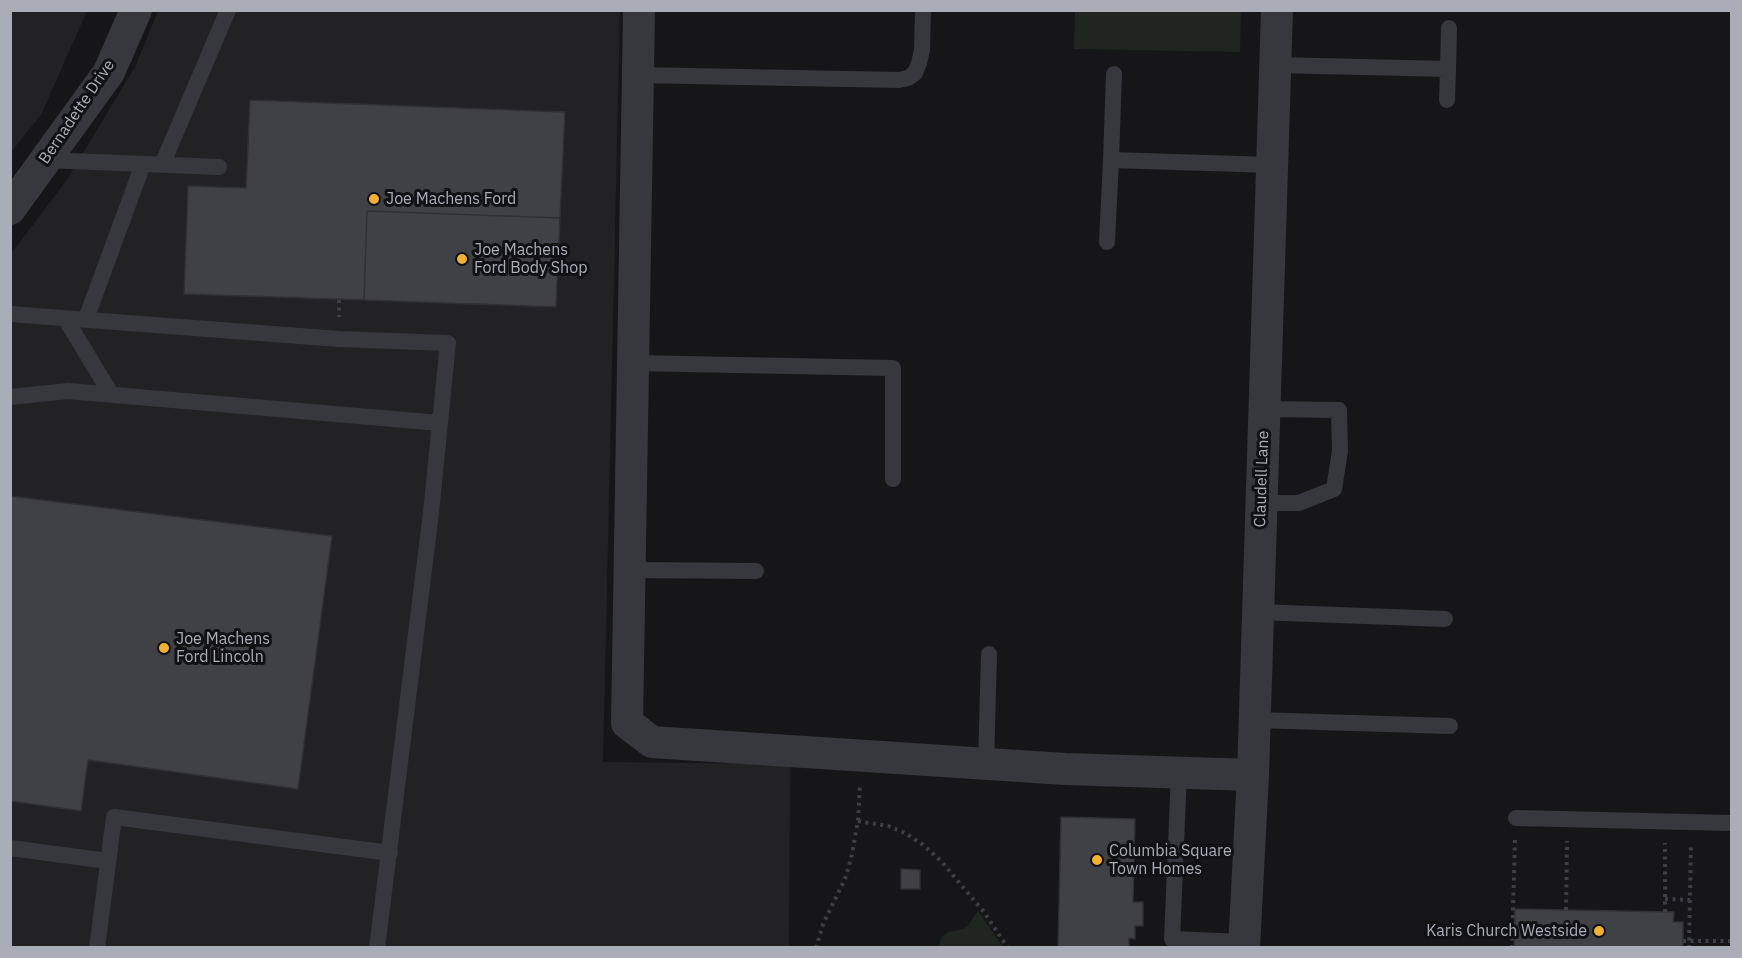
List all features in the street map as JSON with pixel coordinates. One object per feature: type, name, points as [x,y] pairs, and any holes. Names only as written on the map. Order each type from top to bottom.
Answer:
[{"type":"street","name":"Bernadette Drive","points":[[10,209],[109,72],[136,10]]},
{"type":"street","points":[[639,10],[627,723],[652,742],[1065,769],[1253,775]]},
{"type":"street","name":"Claudell Lane","points":[[1244,945],[1255,720],[1277,10]]},
{"type":"lane","points":[[162,165],[228,10]]},
{"type":"lane","points":[[638,75],[899,80],[908,78],[915,73],[922,50],[923,10]]},
{"type":"lane","points":[[1447,100],[1449,28]]},
{"type":"lane","points":[[1275,65],[1448,69]]},
{"type":"lane","points":[[1107,242],[1114,74]]},
{"type":"lane","points":[[45,160],[219,167]]},
{"type":"lane","points":[[1111,160],[1272,165]]},
{"type":"lane","points":[[86,320],[143,164]]},
{"type":"lane","points":[[10,314],[339,339],[448,343],[431,513],[377,948]]},
{"type":"lane","points":[[65,318],[111,394]]},
{"type":"lane","points":[[633,363],[893,368],[892,479]]},
{"type":"lane","points":[[10,397],[68,391],[440,423]]},
{"type":"lane","points":[[1262,503],[1299,503],[1334,489],[1341,451],[1339,410],[1264,409]]},
{"type":"lane","points":[[629,570],[756,571]]},
{"type":"lane","points":[[1258,612],[1445,620]]},
{"type":"lane","points":[[986,764],[989,654]]},
{"type":"lane","points":[[1255,720],[1450,726]]},
{"type":"lane","points":[[1179,773],[1172,943],[1244,945]]},
{"type":"lane","points":[[97,948],[114,817],[390,852]]},
{"type":"lane","points":[[1516,818],[1731,823]]},
{"type":"lane","points":[[10,848],[108,861]]},
{"type":"path","points":[[816,948],[823,924],[845,879],[858,821],[860,756]]},
{"type":"path","points":[[1512,948],[1516,818]]},
{"type":"path","points":[[1566,910],[1567,819]]},
{"type":"path","points":[[858,821],[888,826],[922,844],[941,861],[984,912],[1008,948]]},
{"type":"path","points":[[1665,912],[1666,822]]},
{"type":"path","points":[[1689,948],[1692,822]]},
{"type":"path","points":[[1665,899],[1690,900]]},
{"type":"path","points":[[1683,941],[1731,941]]},
{"type":"shaded area","points":[[11,10],[87,11],[41,115],[11,152]]},
{"type":"shaded area","points":[[158,11],[620,11],[603,762],[790,764],[789,947],[11,947],[10,255],[66,181],[135,67]]},
{"type":"shaded area","points":[[1075,11],[1241,11],[1240,52],[1074,49]]},
{"type":"shaded area","points":[[978,911],[1003,947],[939,947],[941,937],[949,932],[963,929]]},
{"type":"building","name":"Joe Machens Ford","points":[[250,100],[565,112],[560,218],[367,211],[364,300],[184,294],[188,186],[246,188]]},
{"type":"building","name":"Joe Machens Ford Body Shop","points":[[367,211],[560,218],[556,307],[364,300]]},
{"type":"building","name":"Joe Machens Ford Lincoln","points":[[10,496],[332,536],[298,789],[88,760],[81,811],[10,801]]},
{"type":"building","name":"Columbia Square Town Homes","points":[[1061,817],[1135,819],[1133,902],[1143,902],[1143,926],[1135,926],[1135,939],[1129,938],[1129,948],[1058,948]]},
{"type":"building","points":[[901,869],[920,870],[920,889],[901,889]]},
{"type":"building","name":"Karis Church Westside","points":[[1515,909],[1674,912],[1673,922],[1683,922],[1683,948],[1514,948]]},
{"type":"place","name":"Joe Machens Ford","points":[[374,199]]},
{"type":"place","name":"Joe Machens Ford Body Shop","points":[[462,259]]},
{"type":"place","name":"Joe Machens Ford Lincoln","points":[[164,648]]},
{"type":"place","name":"Columbia Square Town Homes","points":[[1097,860]]},
{"type":"place","name":"Karis Church Westside","points":[[1599,931]]}]
